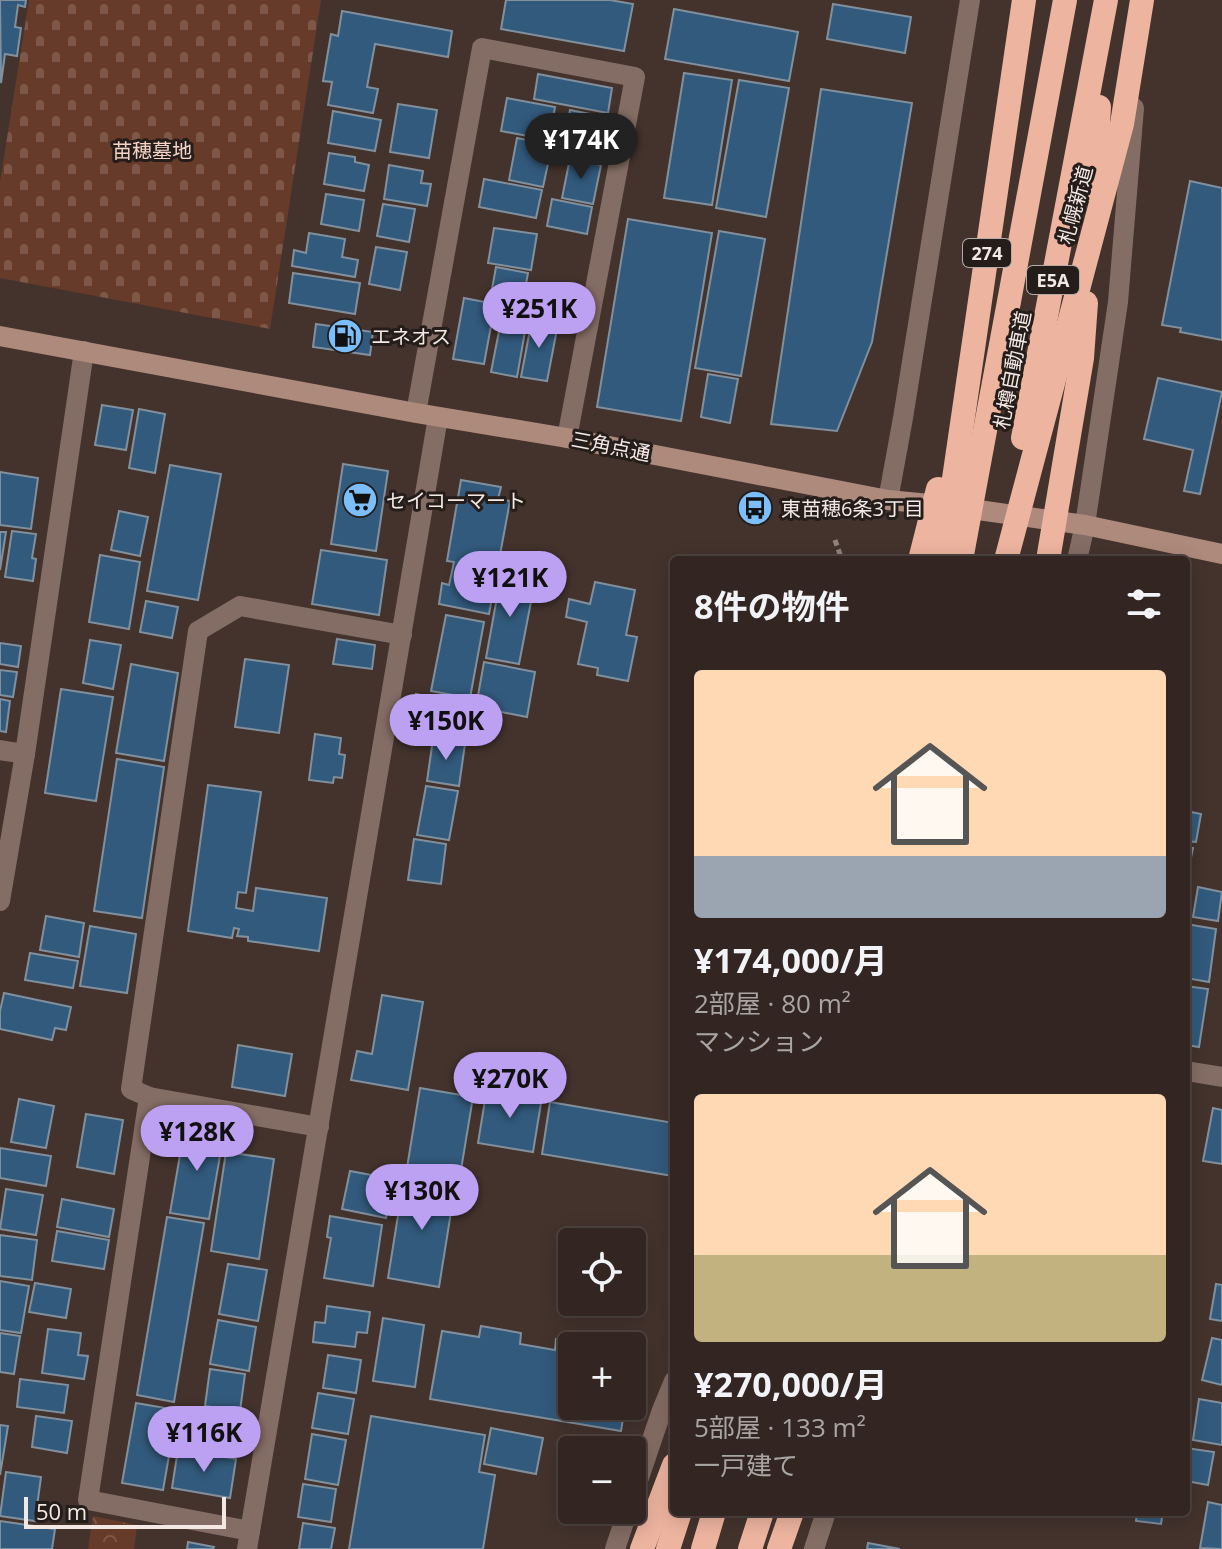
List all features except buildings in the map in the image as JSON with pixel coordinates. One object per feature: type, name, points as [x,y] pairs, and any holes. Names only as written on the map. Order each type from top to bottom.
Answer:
[{"type":"highway","name":"274","points":[[940,556],[950,506],[1024,0]]},
{"type":"highway","name":"札樽自動車道","points":[[962,556],[1065,0]]},
{"type":"highway","name":"札幌新道","points":[[1007,556],[1122,124],[1143,0]]},
{"type":"highway","name":"札樽自動車道","points":[[1000,556],[1105,4]]},
{"type":"highway","points":[[1049,556],[1082,358],[1105,4]]},
{"type":"highway","points":[[921,556],[1060,28]]},
{"type":"highway","points":[[646,1540],[670,1476]]},
{"type":"highway","points":[[668,1549],[679,1516]]},
{"type":"highway","points":[[703,1549],[713,1516]]},
{"type":"highway","points":[[741,1549],[749,1516]]},
{"type":"highway","points":[[750,1549],[761,1516]]},
{"type":"highway","points":[[779,1549],[791,1516]]},
{"type":"street","points":[[888,500],[970,0]]},
{"type":"street","points":[[1078,556],[1118,302],[1143,0]]},
{"type":"street","points":[[416,413],[482,48],[635,77],[567,438]]},
{"type":"street","name":"三角点通","points":[[0,336],[567,438],[888,500],[1085,525],[1222,554]]},
{"type":"street","points":[[0,901],[25,754],[84,351]]},
{"type":"street","points":[[149,1097],[88,1500],[249,1540],[438,417]]},
{"type":"street","points":[[319,1127],[149,1097],[131,1089],[198,631],[240,606],[402,635]]},
{"type":"street","points":[[0,750],[25,754]]},
{"type":"street","points":[[1190,1072],[1222,1077]]},
{"type":"street","points":[[646,1459],[670,1392]]},
{"type":"street","points":[[814,1549],[825,1516]]},
{"type":"street","points":[[615,1549],[623,1524]]},
{"type":"path","points":[[835,540],[841,556]]},
{"type":"green space","name":"苗穂墓地","points":[[29,0],[321,0],[270,329],[0,278],[0,182]]},
{"type":"green space","points":[[93,1516],[137,1525],[134,1549],[88,1549]]},
{"type":"place","name":"エネオス","points":[[345,336]]},
{"type":"place","name":"セイコーマート","points":[[360,500]]},
{"type":"place","name":"東苗穂6条3丁目","points":[[755,508]]}]
